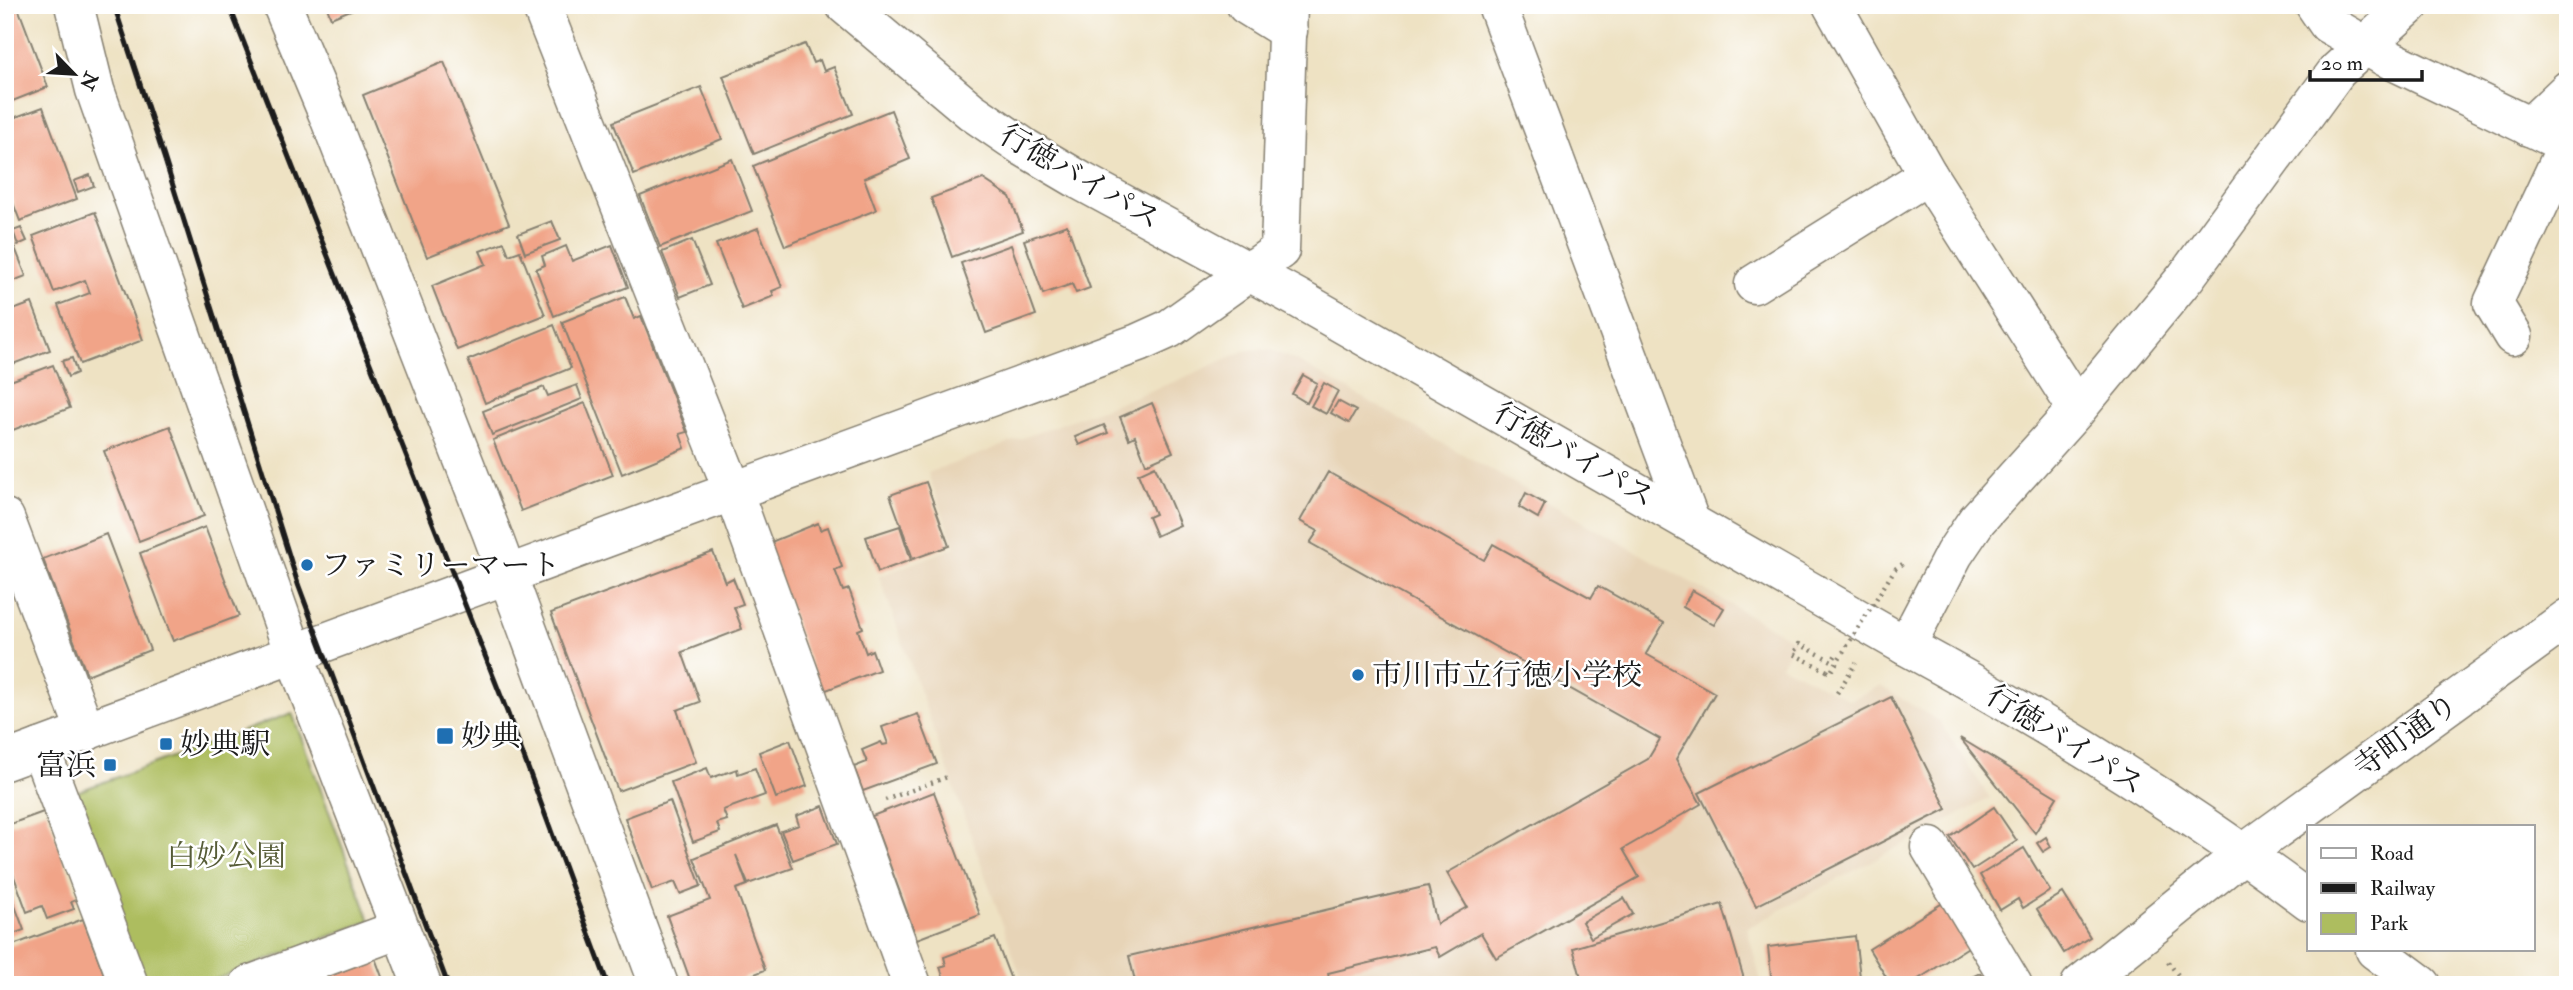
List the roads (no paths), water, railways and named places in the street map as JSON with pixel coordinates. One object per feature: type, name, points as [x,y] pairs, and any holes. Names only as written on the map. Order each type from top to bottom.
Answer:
[{"type":"street","points":[[74,5],[95,90],[294,654],[422,985]]},
{"type":"street","points":[[282,5],[324,105],[508,575],[659,985]]},
{"type":"street","points":[[541,5],[733,491],[912,985]]},
{"type":"street","name":"行徳バイパス","points":[[845,5],[971,111],[1025,148],[1995,695],[2244,853],[2307,900]]},
{"type":"street","points":[[5,761],[1138,344],[1169,329],[1280,250],[1288,18],[1246,5]]},
{"type":"street","points":[[1497,5],[1690,521]]},
{"type":"street","points":[[1832,5],[1928,175],[2077,409]]},
{"type":"street","points":[[2315,5],[2328,24],[2364,45],[2567,145],[2494,303],[2512,336]]},
{"type":"street","points":[[1906,646],[1954,554],[1977,520],[2077,409],[2186,277],[2337,71],[2410,5]]},
{"type":"street","points":[[2529,127],[2568,90]]},
{"type":"street","points":[[1754,284],[1928,175]]},
{"type":"street","points":[[5,518],[86,732]]},
{"type":"street","name":"寺町通り","points":[[2080,985],[2244,853],[2568,618]]},
{"type":"street","points":[[40,748],[129,985]]},
{"type":"street","points":[[1930,847],[2013,985]]},
{"type":"street","points":[[249,985],[400,929]]},
{"type":"street","points":[[2376,951],[2421,985]]},
{"type":"railway","points":[[114,5],[298,584],[448,985]]},
{"type":"railway","points":[[229,5],[508,714],[608,985]]},
{"type":"place","name":"ファミリーマート","points":[[307,565]]},
{"type":"place","name":"市川市立行徳小学校","points":[[1358,675]]},
{"type":"place","name":"妙典","points":[[445,736]]},
{"type":"place","name":"妙典駅","points":[[166,744]]},
{"type":"place","name":"富浜","points":[[110,765]]},
{"type":"park label","name":"白妙公園","points":[[226,856]]}]
